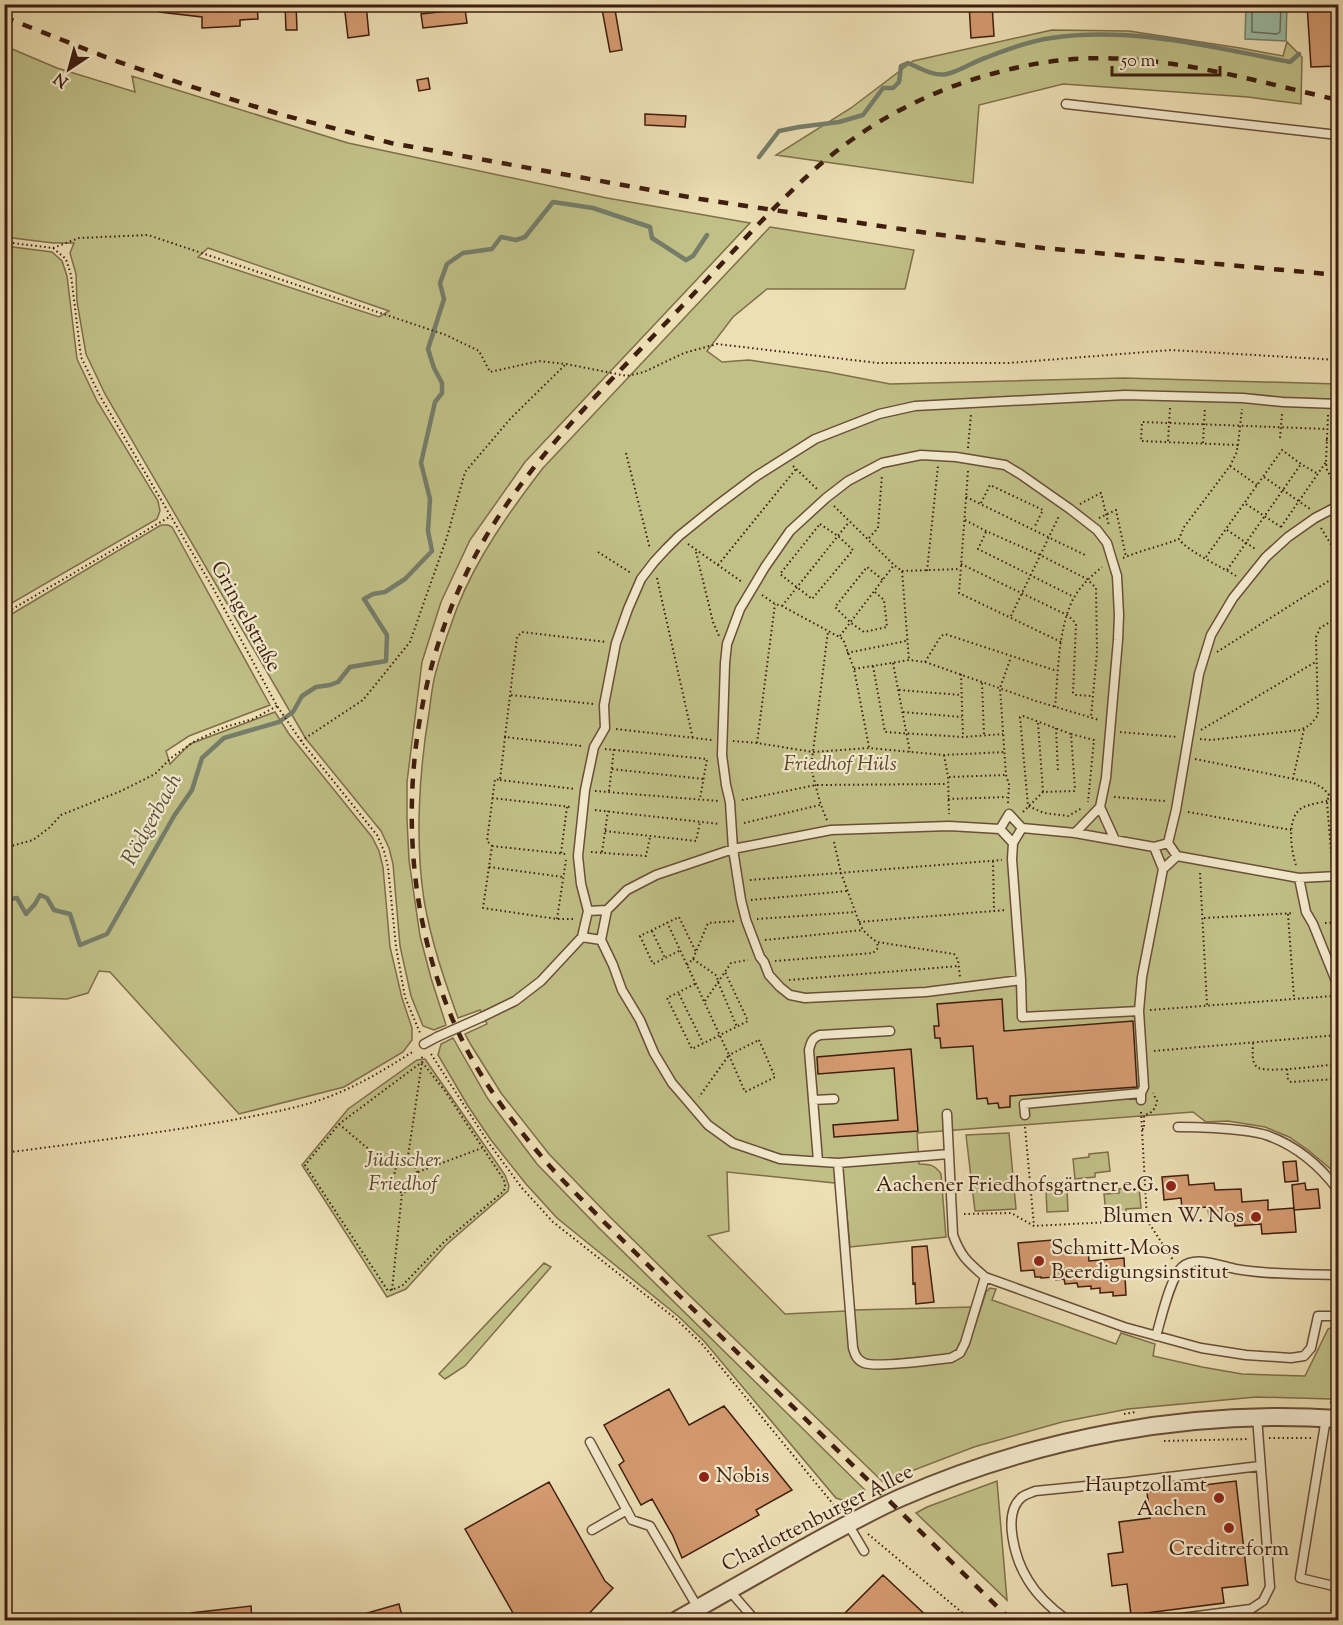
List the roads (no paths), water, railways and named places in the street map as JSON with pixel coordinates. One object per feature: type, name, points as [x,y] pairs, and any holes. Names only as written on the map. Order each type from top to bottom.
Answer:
[{"type":"street","name":"Charlottenburger Allee","points":[[677,1620],[850,1523],[915,1492],[992,1463],[1069,1441],[1129,1429],[1257,1417],[1332,1419]]},
{"type":"lane","points":[[1066,104],[1338,135]]},
{"type":"lane","points":[[424,1044],[515,1001],[541,981],[582,937],[586,915],[578,856],[583,808],[594,747],[605,728],[604,705],[616,643],[641,579],[679,536],[785,457],[814,439],[879,414],[915,405],[1125,395],[1243,398],[1338,404]]},
{"type":"lane","points":[[1021,980],[926,992],[805,998],[790,994],[769,975],[753,941],[741,900],[733,849],[730,802],[722,755],[727,644],[740,609],[790,531],[848,481],[882,463],[921,454],[1005,465],[1088,523],[1107,543],[1114,562],[1119,594],[1118,640],[1103,796],[1100,807],[1075,833]]},
{"type":"lane","points":[[1336,876],[1299,878],[1200,861],[1177,856],[1168,843],[1199,674],[1211,635],[1233,598],[1266,557],[1291,535],[1338,506]]},
{"type":"lane","points":[[1100,807],[1115,840]]},
{"type":"lane","points":[[1000,829],[1012,817],[1022,828],[1075,833],[1154,847],[1168,843]]},
{"type":"lane","points":[[586,915],[607,910],[627,890],[656,875],[733,849],[831,830],[949,826],[1000,829],[1012,843]]},
{"type":"lane","points":[[1022,828],[1012,843],[1022,1017],[1139,1011]]},
{"type":"lane","points":[[1024,1115],[1024,1104],[1141,1097],[1144,1087],[1139,1011],[1142,976],[1163,869],[1154,847]]},
{"type":"lane","points":[[1163,869],[1177,856]]},
{"type":"lane","points":[[1299,878],[1306,912],[1338,986]]},
{"type":"lane","points":[[607,910],[601,940],[622,990],[654,1053],[672,1083],[708,1125],[733,1143],[780,1159],[837,1163],[949,1154]]},
{"type":"lane","points":[[582,937],[601,940]]},
{"type":"lane","points":[[818,1161],[809,1050],[811,1042],[814,1037],[820,1035],[890,1031]]},
{"type":"lane","points":[[813,1100],[834,1099]]},
{"type":"lane","points":[[947,1114],[953,1235],[959,1252],[985,1277],[1124,1327],[1201,1348],[1246,1355],[1292,1358],[1304,1356],[1311,1348],[1317,1316],[1338,1316]]},
{"type":"lane","points":[[1178,1127],[1226,1128],[1264,1134],[1287,1144],[1304,1156],[1328,1176],[1338,1190]]},
{"type":"lane","points":[[837,1163],[852,1348],[856,1357],[864,1363],[877,1365],[951,1358],[960,1353],[985,1277]]},
{"type":"lane","points":[[1156,1336],[1180,1269],[1186,1264],[1196,1262],[1268,1272],[1338,1275]]},
{"type":"lane","points":[[1166,1620],[1251,1609],[1263,1601],[1270,1587],[1257,1417]]},
{"type":"lane","points":[[1332,1419],[1323,1438],[1300,1578],[1338,1587]]},
{"type":"lane","points":[[590,1442],[633,1520],[650,1526],[698,1608]]},
{"type":"lane","points":[[1067,1620],[1048,1605],[1029,1582],[1019,1564],[1011,1525],[1012,1512],[1021,1497],[1035,1491],[1260,1466]]},
{"type":"lane","points":[[592,1530],[627,1510]]},
{"type":"lane","points":[[850,1523],[864,1551]]},
{"type":"lane","points":[[729,1590],[755,1620]]},
{"type":"water","points":[[1246,5],[1287,5],[1286,41],[1245,39]]},
{"type":"waterway","name":"Rödgerbach","points":[[759,157],[779,131],[839,122],[863,115],[883,88],[893,88],[899,82],[901,66],[908,63],[942,75],[1026,44],[1051,38],[1081,35],[1141,36],[1290,62],[1299,54]]},
{"type":"waterway","name":"Rödgerbach","points":[[4,900],[17,898],[26,914],[40,895],[47,898],[54,910],[70,914],[80,945],[107,934],[174,816],[192,790],[202,758],[224,738],[279,722],[293,712],[302,696],[316,687],[338,682],[350,667],[386,661],[387,635],[364,599],[373,594],[385,592],[405,579],[432,551],[428,531],[430,499],[421,463],[435,402],[442,393],[442,383],[428,349],[444,299],[440,283],[447,264],[463,253],[492,249],[501,237],[516,240],[525,237],[553,202],[593,208],[650,227],[652,238],[686,260],[693,256],[707,235]]},
{"type":"railway","points":[[4,17],[113,60],[183,84],[279,114],[391,143],[700,199],[934,234],[1043,248],[1338,275]]},
{"type":"railway","points":[[1011,1620],[549,1166],[491,1089],[465,1046],[440,986],[422,922],[413,857],[412,791],[419,725],[433,660],[455,598],[484,540],[527,476],[603,388],[769,213],[823,162],[863,132],[906,107],[952,87],[999,72],[1062,60],[1109,58],[1152,61],[1232,75],[1338,100]]},
{"type":"place","name":"Aachener Friedhofsgärtner e.G.","points":[[1171,1186]]},
{"type":"place","name":"Blumen W. Nos","points":[[1256,1217]]},
{"type":"place","name":"Schmitt-Moos Beerdigungsinstitut","points":[[1039,1261]]},
{"type":"place","name":"Nobis","points":[[704,1477]]},
{"type":"place","name":"Hauptzollamt Aachen","points":[[1219,1498]]},
{"type":"place","name":"Creditreform","points":[[1229,1528]]},
{"type":"park label","name":"Friedhof Hüls","points":[[840,765]]},
{"type":"park label","name":"Jüdischer Friedhof","points":[[403,1173]]}]
